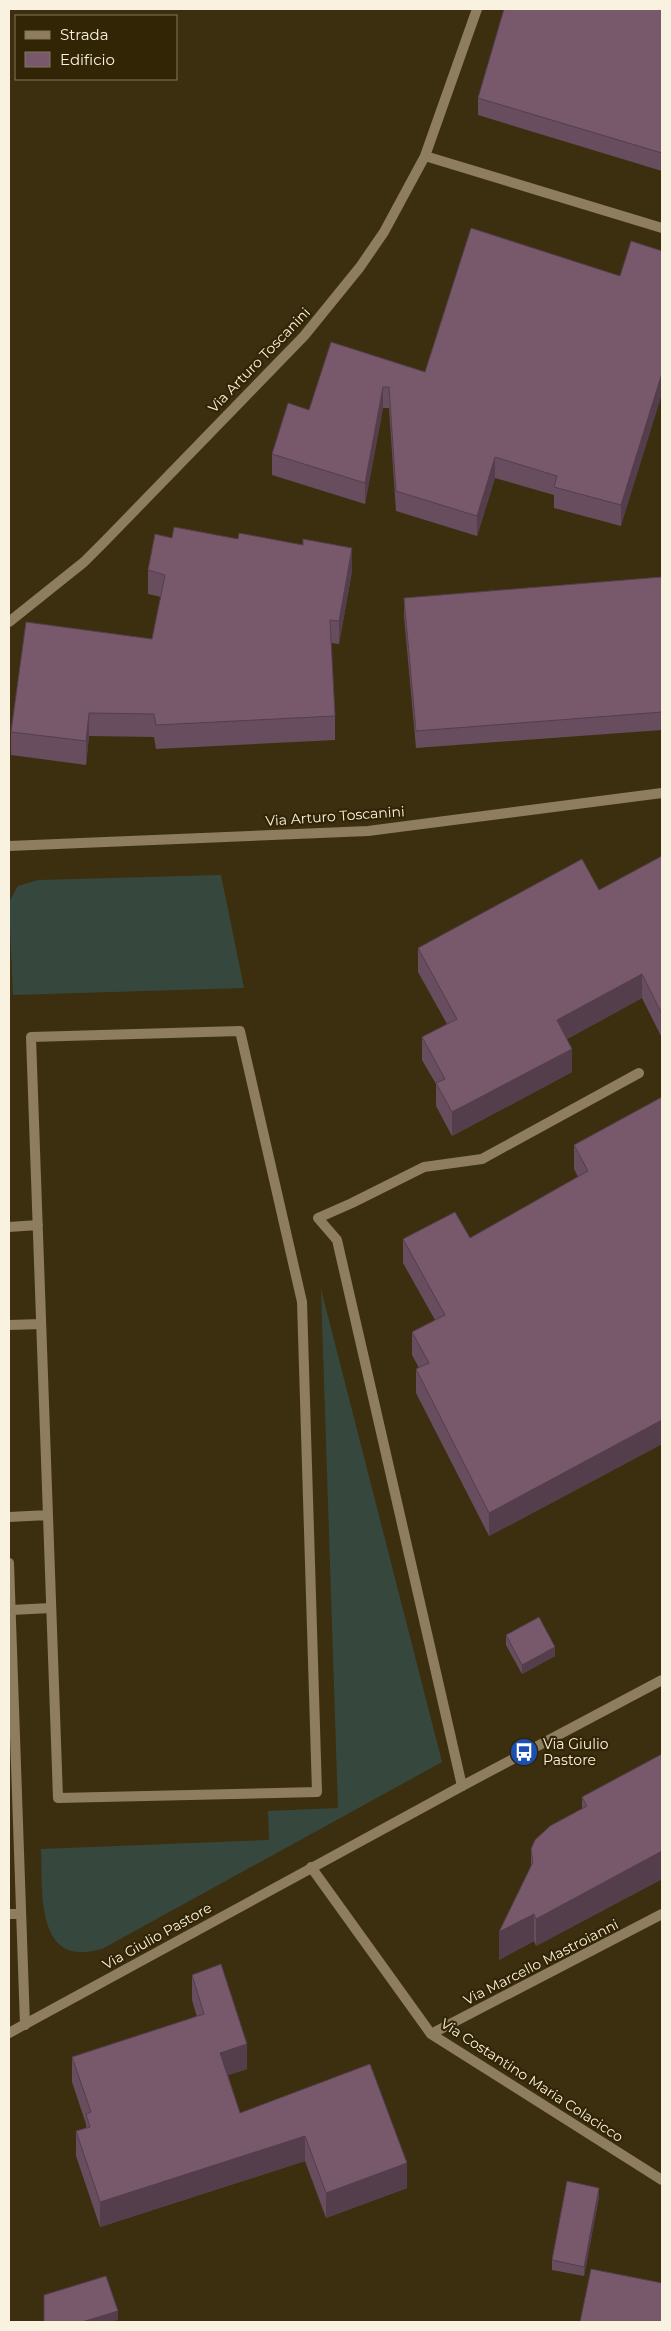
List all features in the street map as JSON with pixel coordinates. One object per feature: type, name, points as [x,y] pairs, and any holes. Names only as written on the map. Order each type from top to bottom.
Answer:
[{"type":"street","name":"Via Arturo Toscanini","points":[[9,622],[84,562],[106,540],[304,336],[360,267],[384,232],[426,156],[477,9]]},
{"type":"street","points":[[426,156],[662,228]]},
{"type":"street","name":"Via Arturo Toscanini","points":[[9,846],[368,831],[662,793]]},
{"type":"street","points":[[240,1031],[302,1302],[317,1792],[58,1798],[41,1324],[31,1037],[240,1031]]},
{"type":"street","points":[[462,1786],[337,1240],[318,1218],[424,1167],[482,1159],[639,1073]]},
{"type":"street","points":[[9,1227],[38,1225]]},
{"type":"street","points":[[9,1325],[41,1324]]},
{"type":"street","points":[[9,1517],[48,1515]]},
{"type":"street","points":[[9,1564],[13,1819],[21,1914],[25,2025]]},
{"type":"street","points":[[10,1610],[51,1608]]},
{"type":"street","name":"Via Giulio Pastore","points":[[9,2033],[462,1786],[662,1680]]},
{"type":"street","name":"Via Costantino Maria Colacicco","points":[[311,1868],[432,2034],[662,2180]]},
{"type":"street","points":[[9,1914],[21,1914]]},
{"type":"street","name":"Via Marcello Mastroianni","points":[[432,2034],[662,1914]]},
{"type":"green space","points":[[221,875],[244,988],[13,995],[9,902],[18,886],[38,880]]},
{"type":"green space","points":[[321,1289],[442,1762],[102,1949],[83,1952],[67,1949],[56,1941],[49,1929],[43,1896],[41,1849],[269,1840],[268,1811],[338,1808]]},
{"type":"building","points":[[504,9],[662,9],[662,153],[478,98]]},
{"type":"building","points":[[471,228],[620,276],[631,241],[662,251],[662,373],[621,505],[554,487],[557,476],[495,457],[477,516],[396,491],[389,387],[383,387],[365,483],[272,454],[288,403],[309,410],[331,342],[425,372]]},
{"type":"building","points":[[174,527],[238,539],[239,533],[303,545],[303,539],[352,548],[339,621],[330,620],[335,716],[156,725],[154,714],[89,713],[86,741],[11,732],[26,622],[152,639],[165,575],[148,570],[155,534],[172,538]]},
{"type":"building","points":[[662,577],[662,712],[416,731],[404,598]]},
{"type":"building","points":[[662,856],[662,1014],[642,974],[557,1020],[572,1049],[452,1112],[436,1083],[445,1079],[422,1037],[457,1019],[418,948],[582,859],[599,890]]},
{"type":"building","points":[[662,1097],[662,1420],[489,1513],[416,1369],[429,1363],[412,1332],[445,1315],[403,1239],[455,1212],[470,1238],[588,1171],[574,1145]]},
{"type":"building","points":[[539,1617],[555,1647],[522,1665],[506,1635]]},
{"type":"building","points":[[662,1754],[662,1851],[536,1919],[534,1914],[499,1932],[533,1862],[531,1849],[535,1840],[550,1826],[587,1806],[582,1797]]},
{"type":"building","points":[[221,1964],[247,2044],[220,2053],[240,2113],[370,2064],[407,2163],[326,2193],[305,2136],[100,2202],[76,2131],[90,2127],[86,2114],[91,2112],[72,2057],[204,2014],[192,1975]]},
{"type":"building","points":[[567,2181],[599,2188],[584,2267],[552,2260]]},
{"type":"building","points":[[591,2269],[662,2283],[662,2322],[580,2322]]},
{"type":"building","points":[[106,2276],[118,2311],[82,2322],[44,2322],[44,2295]]},
{"type":"place","name":"Via Giulio Pastore","points":[[524,1752]]}]
